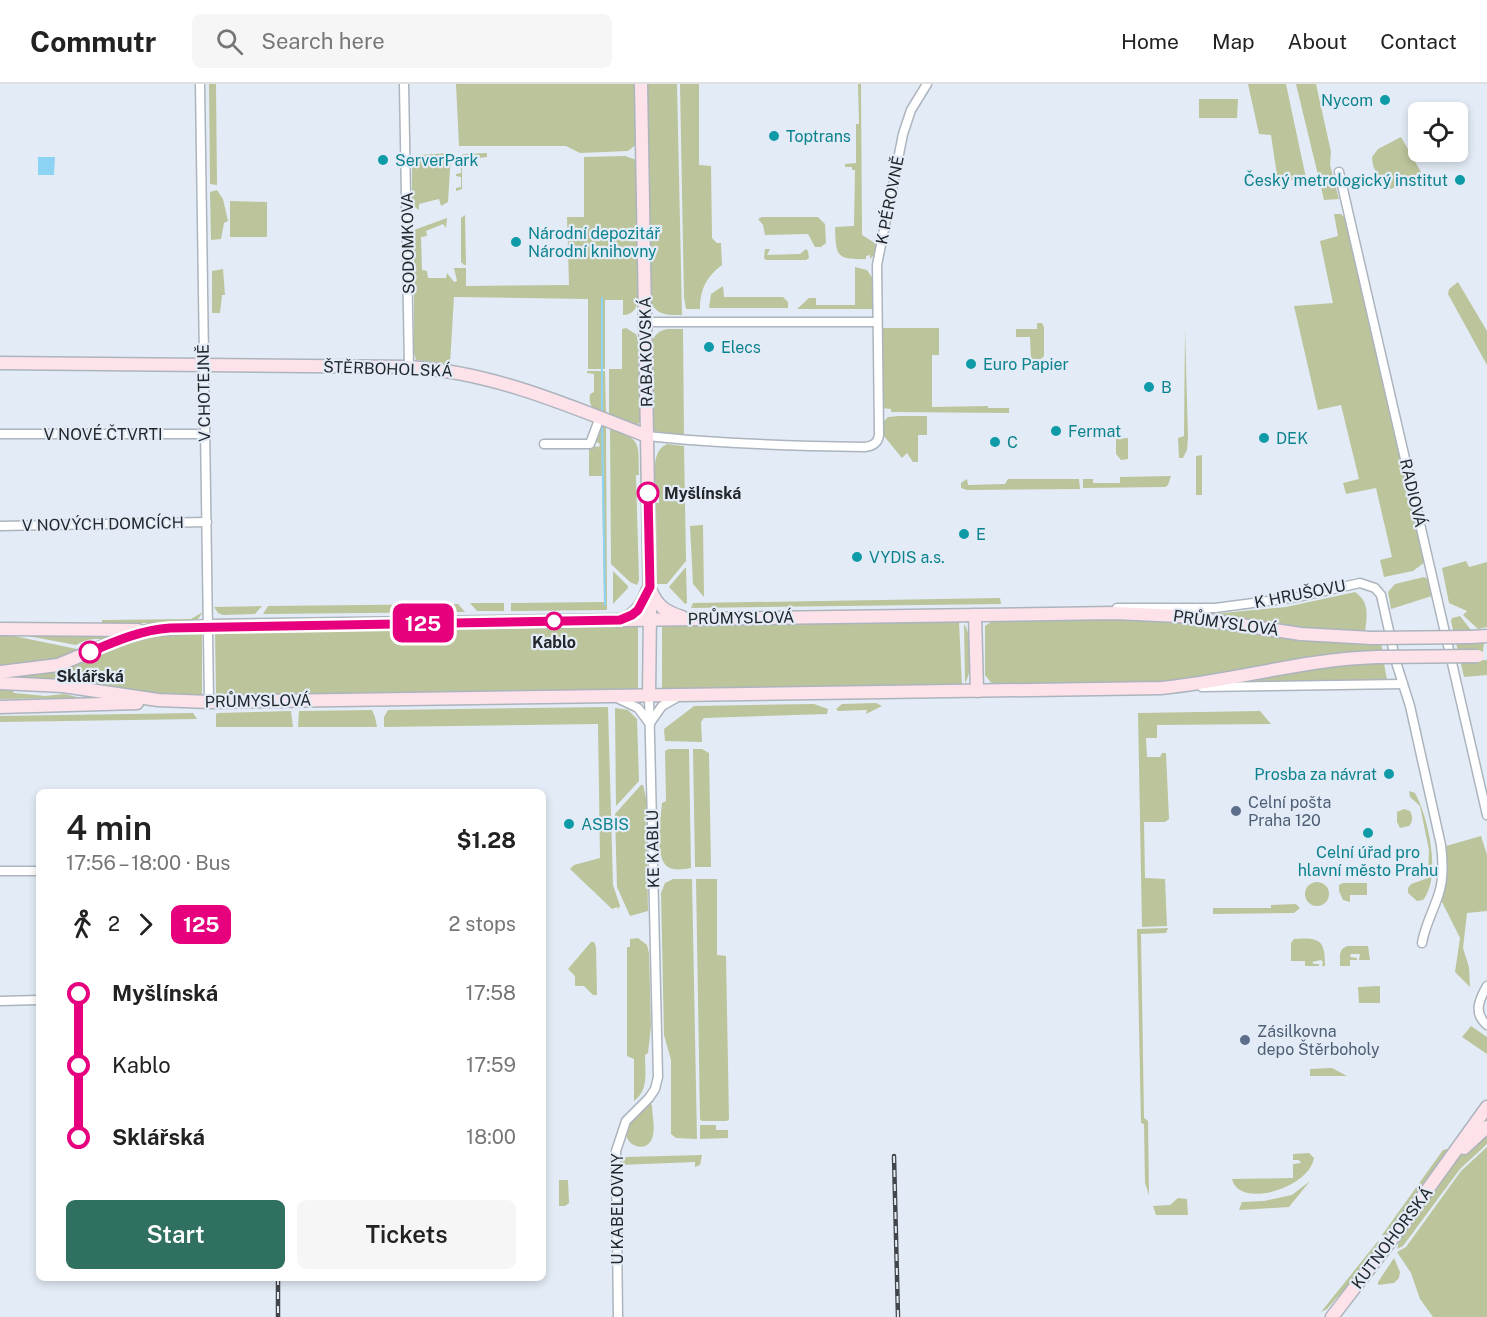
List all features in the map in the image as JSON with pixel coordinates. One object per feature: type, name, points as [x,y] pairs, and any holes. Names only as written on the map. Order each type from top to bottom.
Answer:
[{"type":"main road","name":"RABAKOVSKÁ","points":[[641,84],[650,620]]},
{"type":"main road","name":"ŠTĚRBOHOLSKÁ","points":[[0,363],[409,367],[457,371],[554,399],[647,436]]},
{"type":"main road","points":[[650,587],[656,601],[663,609],[690,619]]},
{"type":"main road","points":[[620,620],[638,610],[650,587]]},
{"type":"main road","name":"PRŮMYSLOVÁ","points":[[0,672],[58,665],[123,638],[151,630],[208,626],[1088,614],[1180,616],[1301,634],[1372,638],[1487,636]]},
{"type":"main road","points":[[975,615],[977,691]]},
{"type":"main road","name":"KE KABLU","points":[[649,696],[650,620]]},
{"type":"main road","points":[[0,629],[151,630]]},
{"type":"main road","name":"PRŮMYSLOVÁ","points":[[0,683],[63,686],[151,699],[209,702],[1161,688],[1231,679],[1309,663],[1377,657],[1482,655]]},
{"type":"main road","points":[[0,707],[134,704],[151,699]]},
{"type":"main road","name":"KUTNOHORSKÁ","points":[[1332,1317],[1452,1158],[1487,1107]]},
{"type":"main road","name":"KUTNOHORSKÁ","points":[[1452,1158],[1487,1127]]},
{"type":"street","name":"V CHOTEJNĚ","points":[[200,84],[209,702]]},
{"type":"street","name":"SODOMKOVA","points":[[404,84],[409,367]]},
{"type":"street","name":"K PÉROVNĚ","points":[[872,446],[879,435],[878,265],[903,134],[911,110],[927,84]]},
{"type":"street","name":"RADIOVÁ","points":[[1339,172],[1487,815]]},
{"type":"street","points":[[645,322],[877,322]]},
{"type":"street","points":[[544,444],[590,444],[600,417]]},
{"type":"street","name":"V NOVÉ ČTVRTI","points":[[0,434],[205,434]]},
{"type":"street","name":"ŠTĚRBOHOLSKÁ","points":[[647,436],[765,445],[872,446]]},
{"type":"street","name":"V NOVÝCH DOMCÍCH","points":[[0,526],[207,522]]},
{"type":"street","points":[[1424,539],[1434,536]]},
{"type":"street","name":"K HRUŠOVU","points":[[1088,614],[1117,607],[1215,608],[1298,597],[1356,584],[1365,584],[1375,588],[1381,596],[1443,855],[1442,885],[1424,929],[1422,943]]},
{"type":"street","points":[[1161,688],[1403,684]]},
{"type":"street","points":[[611,696],[638,708],[650,724],[662,706],[681,696]]},
{"type":"street","name":"KE KABLU","points":[[649,696],[658,1077]]},
{"type":"street","points":[[0,871],[36,871]]},
{"type":"street","points":[[1487,986],[1478,1004],[1480,1018],[1487,1025]]},
{"type":"street","points":[[0,1001],[36,1000]]},
{"type":"street","name":"U KABELOVNY","points":[[618,1317],[616,1151],[627,1121],[649,1098],[655,1089],[658,1077]]},
{"type":"green space","points":[[209,84],[216,84],[217,185],[210,184]]},
{"type":"green space","points":[[456,84],[635,84],[637,144],[628,151],[580,153],[566,146],[459,146]]},
{"type":"green space","points":[[647,84],[677,84],[682,315],[661,313],[652,304]]},
{"type":"green space","points":[[680,84],[699,84],[699,165],[711,166],[712,238],[717,243],[721,243],[722,265],[705,284],[700,309],[686,309],[684,297]]},
{"type":"green space","points":[[858,84],[861,84],[862,235],[878,245],[876,253],[870,259],[870,255],[866,256],[866,259],[843,257],[837,250],[835,237],[835,227],[854,226],[855,170],[852,170],[852,167],[845,167],[845,164],[856,163],[856,124],[859,124]]},
{"type":"green space","points":[[1248,84],[1286,84],[1306,178],[1278,182],[1271,135],[1259,134]]},
{"type":"green space","points":[[1296,84],[1316,84],[1331,152],[1330,165],[1339,199],[1324,200]]},
{"type":"green space","points":[[1199,99],[1238,99],[1237,118],[1199,118]]},
{"type":"green space","points":[[1401,137],[1408,149],[1408,162],[1415,162],[1421,172],[1391,189],[1378,175],[1374,166],[1372,157],[1378,149]]},
{"type":"green space","points":[[451,153],[448,202],[441,206],[439,199],[419,204],[419,210],[412,205],[412,163],[417,155]]},
{"type":"green space","points":[[487,153],[487,157],[462,160],[462,189],[456,191],[456,188],[461,187],[461,177],[456,176],[461,173],[461,163],[456,163],[457,158],[464,154]]},
{"type":"green space","points":[[625,156],[638,163],[638,297],[635,309],[625,315],[623,315],[623,300],[605,300],[605,369],[588,369],[588,299],[454,297],[450,364],[416,360],[414,353],[414,230],[447,218],[446,228],[443,224],[426,231],[427,236],[421,237],[422,270],[427,271],[428,278],[446,278],[447,273],[454,282],[457,281],[454,268],[466,268],[466,286],[569,285],[567,217],[584,217],[584,157]]},
{"type":"green space","points":[[217,190],[223,199],[228,221],[224,223],[221,239],[211,240],[210,192]]},
{"type":"green space","points":[[230,201],[267,202],[267,237],[230,237]]},
{"type":"green space","points":[[1334,214],[1341,214],[1346,219],[1425,562],[1413,571],[1384,577],[1380,560],[1392,557],[1376,488],[1346,494],[1343,483],[1359,479],[1341,405],[1318,410],[1294,306],[1333,303],[1320,241],[1338,236]]},
{"type":"green space","points":[[465,215],[466,265],[464,265],[461,262],[461,218]]},
{"type":"green space","points":[[762,217],[818,217],[825,224],[826,243],[821,247],[815,247],[808,234],[765,235],[763,225],[758,219]]},
{"type":"green space","points":[[765,249],[770,249],[767,255],[800,254],[806,249],[809,258],[806,260],[766,260],[764,258]]},
{"type":"green space","points":[[855,267],[867,270],[873,279],[873,309],[797,309],[809,298],[816,298],[816,305],[855,305]]},
{"type":"green space","points":[[223,269],[225,295],[222,295],[220,313],[212,313],[212,271]]},
{"type":"green space","points":[[1458,282],[1487,331],[1487,365],[1448,294],[1449,289]]},
{"type":"green space","points":[[723,286],[724,297],[783,297],[788,302],[788,308],[709,308],[711,294]]},
{"type":"green space","points":[[1037,323],[1042,323],[1044,327],[1044,356],[1041,359],[1031,359],[1030,337],[1016,337],[1016,329],[1037,329]]},
{"type":"green space","points":[[626,328],[636,334],[639,344],[640,422],[635,426],[609,416],[609,369],[622,369],[622,329]]},
{"type":"green space","points":[[882,328],[939,328],[939,355],[932,355],[932,407],[988,406],[988,408],[1009,408],[1009,413],[891,412],[891,409],[882,408]]},
{"type":"green space","points":[[1185,328],[1188,437],[1187,450],[1183,458],[1179,458],[1178,438],[1184,436]]},
{"type":"green space","points":[[683,329],[684,436],[653,432],[652,341],[659,332]]},
{"type":"green space","points":[[587,371],[605,371],[606,414],[591,405],[590,394],[594,392],[594,374],[587,373]]},
{"type":"green space","points":[[927,416],[927,435],[918,435],[918,462],[913,462],[907,453],[902,458],[884,436],[884,421],[888,417]]},
{"type":"green space","points":[[602,423],[606,425],[607,610],[511,611],[511,603],[604,602],[602,476],[589,476],[589,446],[599,447],[600,444],[595,441]]},
{"type":"green space","points":[[610,427],[633,439],[638,449],[639,475],[636,475],[639,580],[637,585],[630,582],[611,564]]},
{"type":"green space","points":[[1128,438],[1128,459],[1121,460],[1116,454],[1116,439]]},
{"type":"green space","points":[[667,444],[684,446],[686,561],[667,584],[657,584],[656,503],[659,503],[659,497],[656,496],[655,467],[658,453]]},
{"type":"green space","points":[[1202,455],[1202,495],[1196,495],[1196,456]]},
{"type":"green space","points":[[1171,476],[1165,487],[1083,488],[1083,479],[1093,479],[1093,483],[1120,483],[1120,477]]},
{"type":"green space","points":[[967,479],[968,485],[1005,484],[1008,479],[1079,479],[1080,489],[967,490],[961,488],[961,483]]},
{"type":"green space","points":[[703,525],[704,597],[693,584],[690,526]]},
{"type":"green space","points":[[1466,561],[1469,567],[1487,562],[1487,627],[1478,629],[1463,615],[1467,611],[1449,603],[1442,568]]},
{"type":"green space","points":[[685,568],[687,603],[685,604],[669,587]]},
{"type":"green space","points":[[613,571],[628,588],[613,604]]},
{"type":"green space","points":[[1424,577],[1428,579],[1432,596],[1391,609],[1388,592],[1395,584]]},
{"type":"green space","points":[[1355,592],[1365,605],[1367,615],[1365,632],[1302,628],[1212,614],[1286,607]]},
{"type":"green space","points":[[1000,598],[1001,604],[691,608],[693,603]]},
{"type":"green space","points":[[470,603],[504,603],[504,611],[477,611]]},
{"type":"green space","points":[[458,604],[465,612],[263,614],[268,606]]},
{"type":"green space","points":[[262,606],[255,614],[223,615],[218,613],[214,607]]},
{"type":"green space","points":[[203,612],[198,619],[190,622],[102,624],[102,620],[191,619]]},
{"type":"green space","points":[[1460,616],[1471,630],[1461,630],[1464,641],[1484,641],[1483,652],[1466,652],[1478,660],[1487,660],[1487,675],[1464,677],[1451,621],[1452,618]]},
{"type":"green space","points":[[1108,617],[1176,620],[1381,643],[1383,653],[1225,676],[1173,681],[993,685],[985,675],[985,626],[994,620]]},
{"type":"green space","points":[[959,621],[962,685],[956,687],[949,685],[662,691],[662,624]]},
{"type":"green space","points":[[638,624],[638,692],[218,697],[216,694],[215,632],[218,630],[231,632]]},
{"type":"green space","points":[[964,624],[969,636],[970,653],[968,678],[965,683]]},
{"type":"green space","points":[[124,632],[106,638],[86,640],[76,645],[12,633]]},
{"type":"green space","points":[[202,632],[202,696],[187,698],[0,679],[0,676],[22,676],[51,671],[154,633]]},
{"type":"green space","points":[[0,635],[77,649],[64,658],[0,668]]},
{"type":"green space","points":[[1348,662],[1384,663],[1387,680],[1247,682]]},
{"type":"green space","points":[[0,689],[12,690],[14,693],[45,696],[64,694],[82,698],[0,699]]},
{"type":"green space","points":[[876,703],[882,706],[866,714],[867,710],[838,711],[836,709],[842,704]]},
{"type":"green space","points":[[814,704],[828,709],[827,714],[704,718],[701,722],[702,742],[665,741],[664,729],[694,706]]},
{"type":"green space","points":[[608,707],[613,885],[620,906],[618,909],[617,907],[612,909],[570,869],[574,865],[600,858],[598,724],[384,727],[384,717],[388,710]]},
{"type":"green space","points":[[615,708],[628,710],[637,719],[639,781],[616,806]]},
{"type":"green space","points":[[372,710],[377,727],[298,727],[299,711]]},
{"type":"green space","points":[[291,711],[293,727],[216,727],[216,714],[218,713]]},
{"type":"green space","points":[[1260,711],[1271,724],[1157,725],[1157,738],[1146,738],[1147,757],[1160,757],[1162,753],[1166,753],[1169,819],[1165,822],[1144,822],[1145,878],[1165,879],[1167,926],[1142,927],[1138,713]]},
{"type":"green space","points":[[193,713],[197,719],[0,722],[0,716]]},
{"type":"green space","points":[[689,749],[691,868],[670,868],[661,855],[659,837],[662,803],[666,801],[665,751]]},
{"type":"green space","points":[[693,749],[702,749],[709,753],[711,867],[695,867]]},
{"type":"green space","points":[[643,785],[646,798],[648,911],[630,916],[617,887],[615,814]]},
{"type":"green space","points":[[1409,791],[1415,793],[1420,803],[1431,847],[1432,877],[1429,890],[1423,900],[1417,901],[1408,893],[1408,888],[1411,884],[1428,878],[1429,850],[1420,806],[1410,797]]},
{"type":"green space","points":[[1404,809],[1410,811],[1412,821],[1409,826],[1400,828],[1397,822],[1397,812]]},
{"type":"green space","points":[[1481,836],[1487,855],[1487,911],[1467,913],[1463,948],[1469,967],[1470,987],[1455,972],[1460,938],[1442,902],[1446,846]]},
{"type":"green space","points":[[673,879],[692,879],[697,1139],[676,1138],[671,1134],[671,1060],[664,1035],[661,893],[665,883]]},
{"type":"green space","points":[[696,879],[717,879],[717,955],[726,956],[729,1119],[727,1121],[702,1121],[700,1119]]},
{"type":"green space","points":[[1317,882],[1322,883],[1328,889],[1328,899],[1322,905],[1317,906],[1312,905],[1306,899],[1305,894],[1306,889],[1312,883]]},
{"type":"green space","points":[[1367,883],[1367,895],[1350,895],[1350,902],[1343,900],[1339,885]]},
{"type":"green space","points":[[1296,904],[1300,908],[1294,913],[1213,914],[1213,908],[1271,908],[1271,905]]},
{"type":"green space","points":[[1168,928],[1166,933],[1141,934],[1144,1118],[1148,1121],[1149,1195],[1145,1183],[1144,1124],[1141,1123],[1137,929]]},
{"type":"green space","points":[[638,938],[647,945],[649,953],[651,1026],[648,1053],[645,1055],[644,1086],[639,1097],[634,1101],[634,1059],[627,1056],[627,947],[630,947],[630,939]]},
{"type":"green space","points":[[1294,939],[1310,939],[1319,942],[1324,951],[1325,966],[1322,966],[1321,960],[1312,962],[1319,966],[1305,966],[1305,961],[1291,961],[1291,943]]},
{"type":"green space","points":[[591,942],[594,942],[596,947],[597,995],[593,995],[584,986],[575,986],[575,976],[568,969]]},
{"type":"green space","points":[[1347,946],[1368,946],[1370,960],[1359,960],[1360,954],[1351,954],[1350,957],[1357,958],[1357,960],[1350,960],[1350,966],[1340,966],[1340,954]]},
{"type":"green space","points":[[1380,986],[1380,1003],[1359,1003],[1358,987]]},
{"type":"green space","points":[[1471,1026],[1487,1037],[1487,1054],[1462,1037]]},
{"type":"green space","points":[[1332,1068],[1347,1076],[1310,1076],[1310,1069]]},
{"type":"green space","points":[[649,1103],[652,1105],[654,1129],[652,1139],[647,1145],[635,1146],[627,1137],[627,1129]]},
{"type":"green space","points":[[700,1125],[716,1125],[716,1130],[728,1130],[728,1138],[700,1139]]},
{"type":"green space","points":[[1487,1134],[1487,1144],[1460,1169],[1403,1246],[1397,1249],[1401,1234],[1464,1150]]},
{"type":"green space","points":[[1487,1147],[1487,1317],[1433,1317],[1420,1299],[1411,1273],[1397,1252],[1406,1247],[1461,1171]]},
{"type":"green space","points":[[1447,1149],[1442,1163],[1386,1238],[1382,1235],[1443,1150]]},
{"type":"green space","points":[[1309,1153],[1314,1158],[1309,1169],[1300,1179],[1273,1191],[1259,1194],[1247,1193],[1237,1188],[1232,1179],[1293,1178],[1293,1164],[1301,1163],[1299,1160],[1293,1160],[1293,1154]]},
{"type":"green space","points":[[702,1155],[700,1165],[695,1167],[695,1162],[620,1165],[626,1157]]},
{"type":"green space","points":[[559,1180],[568,1180],[569,1203],[565,1206],[559,1206]]},
{"type":"green space","points":[[1310,1181],[1289,1207],[1239,1210],[1242,1202],[1264,1201],[1292,1195]]},
{"type":"green space","points":[[1178,1198],[1187,1199],[1188,1215],[1156,1215],[1153,1206],[1170,1205]]},
{"type":"green space","points":[[1378,1241],[1383,1245],[1327,1309],[1321,1312]]},
{"type":"green space","points":[[1394,1258],[1400,1272],[1399,1278],[1394,1283],[1378,1285],[1378,1282]]},
{"type":"water","points":[[38,157],[55,157],[54,175],[38,175]]},
{"type":"waterway","points":[[602,298],[602,413]]},
{"type":"waterway","points":[[602,424],[605,605]]},
{"type":"railway","points":[[894,1156],[898,1317]]},
{"type":"railway","points":[[278,1281],[278,1317]]},
{"type":"bus line","name":"125","points":[[90,652],[133,635],[170,628],[624,619],[638,610],[650,587],[648,493]]},
{"type":"place","name":"Nycom","points":[[1385,100]]},
{"type":"place","name":"Toptrans","points":[[774,136]]},
{"type":"place","name":"ServerPark","points":[[383,160]]},
{"type":"place","name":"Český metrologický institut","points":[[1460,180]]},
{"type":"place","name":"Národní depozitář Národní knihovny","points":[[516,242]]},
{"type":"place","name":"Elecs","points":[[709,347]]},
{"type":"place","name":"Euro Papier","points":[[971,364]]},
{"type":"place","name":"B","points":[[1149,387]]},
{"type":"place","name":"Fermat","points":[[1056,431]]},
{"type":"place","name":"DEK","points":[[1264,438]]},
{"type":"place","name":"C","points":[[995,442]]},
{"type":"place","name":"Myšlínská","points":[[648,493]]},
{"type":"place","name":"E","points":[[964,534]]},
{"type":"place","name":"VYDIS a.s.","points":[[857,557]]},
{"type":"place","name":"Kablo","points":[[554,621]]},
{"type":"place","name":"Sklářská","points":[[90,652]]},
{"type":"place","name":"Prosba za návrat","points":[[1389,774]]},
{"type":"place","name":"Celní pošta Praha 120","points":[[1236,811]]},
{"type":"place","name":"ASBIS","points":[[569,824]]},
{"type":"place","name":"Celní úřad pro hlavní město Prahu","points":[[1368,833]]},
{"type":"place","name":"Zásilkovna depo Štěrboholy","points":[[1245,1040]]}]
